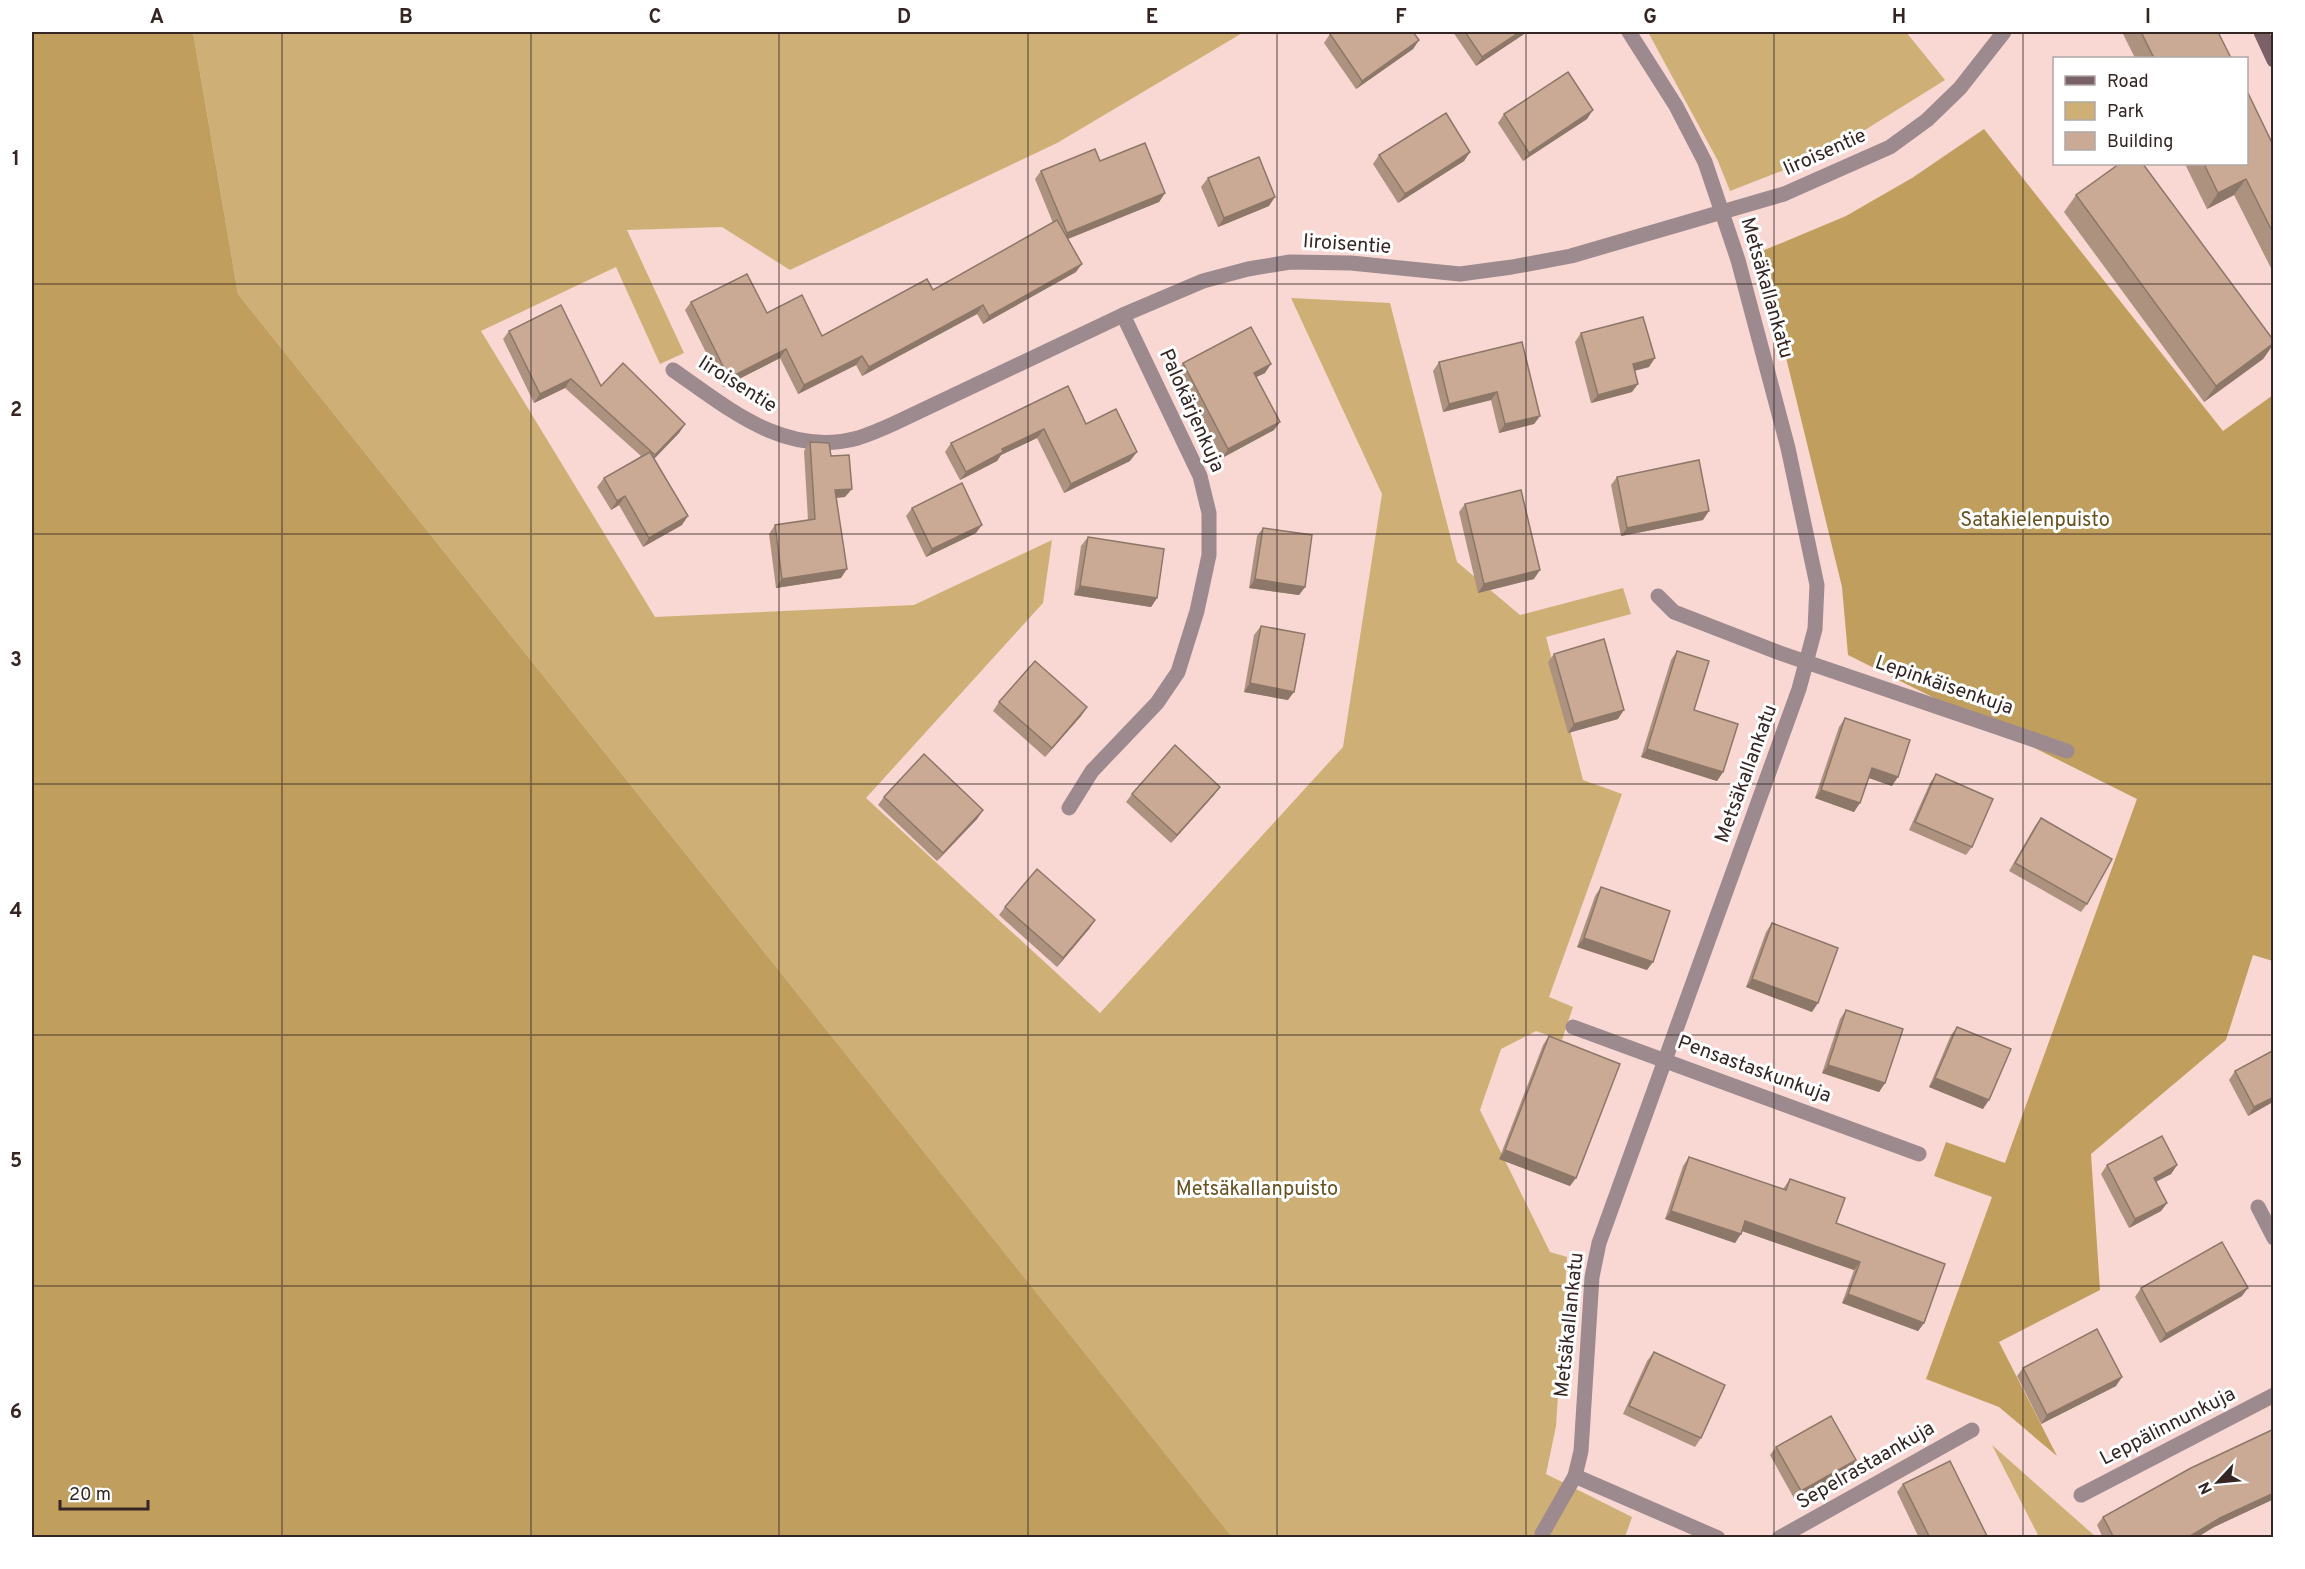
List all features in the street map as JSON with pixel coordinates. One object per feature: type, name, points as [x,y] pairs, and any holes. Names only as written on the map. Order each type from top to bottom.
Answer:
[{"type":"street","name":"Metsäkallankatu","points":[[1542,1534],[1575,1476],[1581,1451],[1592,1277],[1599,1243],[1667,1060],[1808,662],[1815,629],[1817,585],[1808,532],[1785,437],[1723,212],[1701,153],[1676,106],[1629,32]]},
{"type":"street","name":"Iiroisentie","points":[[673,370],[749,423],[784,437],[817,441],[857,438],[893,424],[1123,315],[1203,281],[1248,269],[1290,262],[1351,263],[1460,274],[1571,256],[1784,194],[1890,147],[1927,120],[1960,88],[2004,32]]},
{"type":"street","points":[[2261,32],[2274,60]]},
{"type":"street","name":"Palokärjenkuja","points":[[1069,808],[1092,771],[1157,703],[1178,672],[1197,611],[1209,555],[1209,513],[1200,476],[1123,315]]},
{"type":"street","name":"Lepinkäisenkuja","points":[[1658,596],[1674,612],[1808,662],[2067,750]]},
{"type":"street","name":"Pensastaskunkuja","points":[[1573,1027],[1919,1154]]},
{"type":"street","points":[[2258,1207],[2274,1238]]},
{"type":"street","name":"Leppälinnunkuja","points":[[2081,1495],[2274,1395]]},
{"type":"street","name":"Sepelrastaankuja","points":[[1779,1538],[1972,1430]]},
{"type":"street","points":[[1575,1476],[1718,1538]]},
{"type":"green space","points":[[32,32],[193,32],[238,294],[1232,1537],[32,1537]]},
{"type":"green space","name":"Metsäkallanpuisto","points":[[193,32],[1244,32],[1057,143],[790,270],[722,227],[627,230],[684,353],[660,364],[616,267],[481,331],[655,617],[914,605],[1052,540],[1043,603],[866,798],[1100,1013],[1343,747],[1382,494],[1291,298],[1390,303],[1457,562],[1520,615],[1623,588],[1631,614],[1546,637],[1583,780],[1622,794],[1549,997],[1573,1007],[1562,1040],[1536,1031],[1501,1049],[1480,1110],[1550,1252],[1567,1257],[1556,1426],[1546,1474],[1632,1517],[1625,1537],[1232,1537],[238,294]]},
{"type":"green space","points":[[1648,32],[1906,32],[1945,80],[1828,153],[1730,191],[1718,161]]},
{"type":"green space","name":"Satakielenpuisto","points":[[1984,129],[2223,431],[2273,395],[2273,961],[2253,955],[2226,1040],[2091,1154],[2100,1290],[1999,1342],[2057,1456],[1999,1407],[1926,1379],[1992,1197],[1934,1176],[1946,1142],[2005,1163],[2137,799],[1848,655],[1842,587],[1770,292],[1755,254],[1846,216],[1912,178]]},
{"type":"green space","points":[[1992,1445],[2096,1537],[2039,1537]]},
{"type":"building","points":[[1333,32],[1413,32],[1419,40],[1362,81],[1330,34]]},
{"type":"building","points":[[1465,32],[1520,32],[1482,57]]},
{"type":"building","points":[[2141,32],[2218,32],[2230,57],[2154,57]]},
{"type":"building","points":[[1568,72],[1593,110],[1529,153],[1504,114]]},
{"type":"building","points":[[2248,93],[2274,147],[2274,235],[2246,179],[2218,193],[2204,165],[2248,165]]},
{"type":"building","points":[[1446,113],[1470,152],[1405,194],[1379,155]]},
{"type":"building","points":[[1145,143],[1165,193],[1067,233],[1041,171],[1095,149],[1100,161]]},
{"type":"building","points":[[1259,157],[1275,197],[1224,218],[1208,178]]},
{"type":"building","points":[[2118,165],[2144,165],[2274,343],[2216,386],[2076,195]]},
{"type":"building","points":[[1057,220],[1082,264],[989,316],[983,305],[869,367],[862,356],[804,385],[786,349],[729,378],[691,302],[747,274],[767,313],[802,295],[822,336],[927,279],[933,290]]},
{"type":"building","points":[[561,305],[601,386],[623,363],[685,424],[655,455],[571,379],[540,394],[509,331]]},
{"type":"building","points":[[1643,317],[1655,358],[1633,364],[1638,384],[1598,395],[1581,333]]},
{"type":"building","points":[[1251,327],[1271,364],[1254,373],[1280,422],[1228,449],[1183,363]]},
{"type":"building","points":[[1522,342],[1540,416],[1505,424],[1497,392],[1449,404],[1439,362]]},
{"type":"building","points":[[1068,386],[1086,424],[1116,409],[1137,452],[1071,484],[1044,429],[1002,449],[1003,452],[966,472],[951,443]]},
{"type":"building","points":[[810,442],[829,443],[831,456],[849,455],[852,489],[835,490],[847,569],[782,579],[775,525],[815,519]]},
{"type":"building","points":[[650,452],[688,516],[649,538],[625,496],[617,501],[604,478]]},
{"type":"building","points":[[1699,460],[1709,511],[1627,528],[1617,477]]},
{"type":"building","points":[[962,483],[982,525],[932,549],[912,508]]},
{"type":"building","points":[[1521,490],[1540,570],[1484,584],[1465,504]]},
{"type":"building","points":[[1263,528],[1312,535],[1305,587],[1255,579]]},
{"type":"building","points":[[1088,537],[1164,549],[1157,598],[1080,586]]},
{"type":"building","points":[[1261,626],[1305,634],[1294,692],[1250,683]]},
{"type":"building","points":[[1604,639],[1624,710],[1574,724],[1554,654]]},
{"type":"building","points":[[1677,651],[1709,661],[1694,710],[1738,724],[1723,772],[1647,749]]},
{"type":"building","points":[[1035,661],[1087,707],[1052,748],[999,702]]},
{"type":"building","points":[[1845,718],[1910,740],[1898,777],[1872,768],[1860,803],[1821,790]]},
{"type":"building","points":[[1175,745],[1220,787],[1177,835],[1132,794]]},
{"type":"building","points":[[924,754],[983,810],[943,853],[884,797]]},
{"type":"building","points":[[1936,774],[1993,799],[1972,847],[1915,822]]},
{"type":"building","points":[[2041,818],[2112,859],[2087,904],[2015,863]]},
{"type":"building","points":[[1037,869],[1095,920],[1063,958],[1005,907]]},
{"type":"building","points":[[1601,887],[1670,911],[1653,962],[1584,938]]},
{"type":"building","points":[[1772,923],[1838,948],[1818,1003],[1752,979]]},
{"type":"building","points":[[1846,1010],[1903,1029],[1885,1083],[1828,1065]]},
{"type":"building","points":[[1957,1027],[2011,1049],[1989,1100],[1935,1078]]},
{"type":"building","points":[[1549,1036],[1620,1064],[1576,1178],[1505,1150]]},
{"type":"building","points":[[2274,1050],[2274,1097],[2254,1107],[2235,1071]]},
{"type":"building","points":[[2162,1136],[2177,1165],[2154,1178],[2167,1203],[2135,1219],[2107,1165]]},
{"type":"building","points":[[1689,1157],[1786,1190],[1790,1179],[1845,1198],[1836,1223],[1945,1264],[1924,1323],[1848,1294],[1860,1262],[1745,1221],[1741,1234],[1671,1211]]},
{"type":"building","points":[[2222,1242],[2248,1288],[2166,1334],[2141,1288]]},
{"type":"building","points":[[2097,1329],[2122,1377],[2047,1415],[2023,1368]]},
{"type":"building","points":[[1654,1352],[1725,1385],[1701,1438],[1629,1406]]},
{"type":"building","points":[[1831,1416],[1856,1460],[1801,1491],[1776,1447]]},
{"type":"building","points":[[2274,1429],[2274,1493],[2220,1518],[2187,1538],[2114,1538],[2103,1517],[2191,1468]]},
{"type":"building","points":[[1950,1461],[1988,1538],[1930,1538],[1903,1484]]}]
